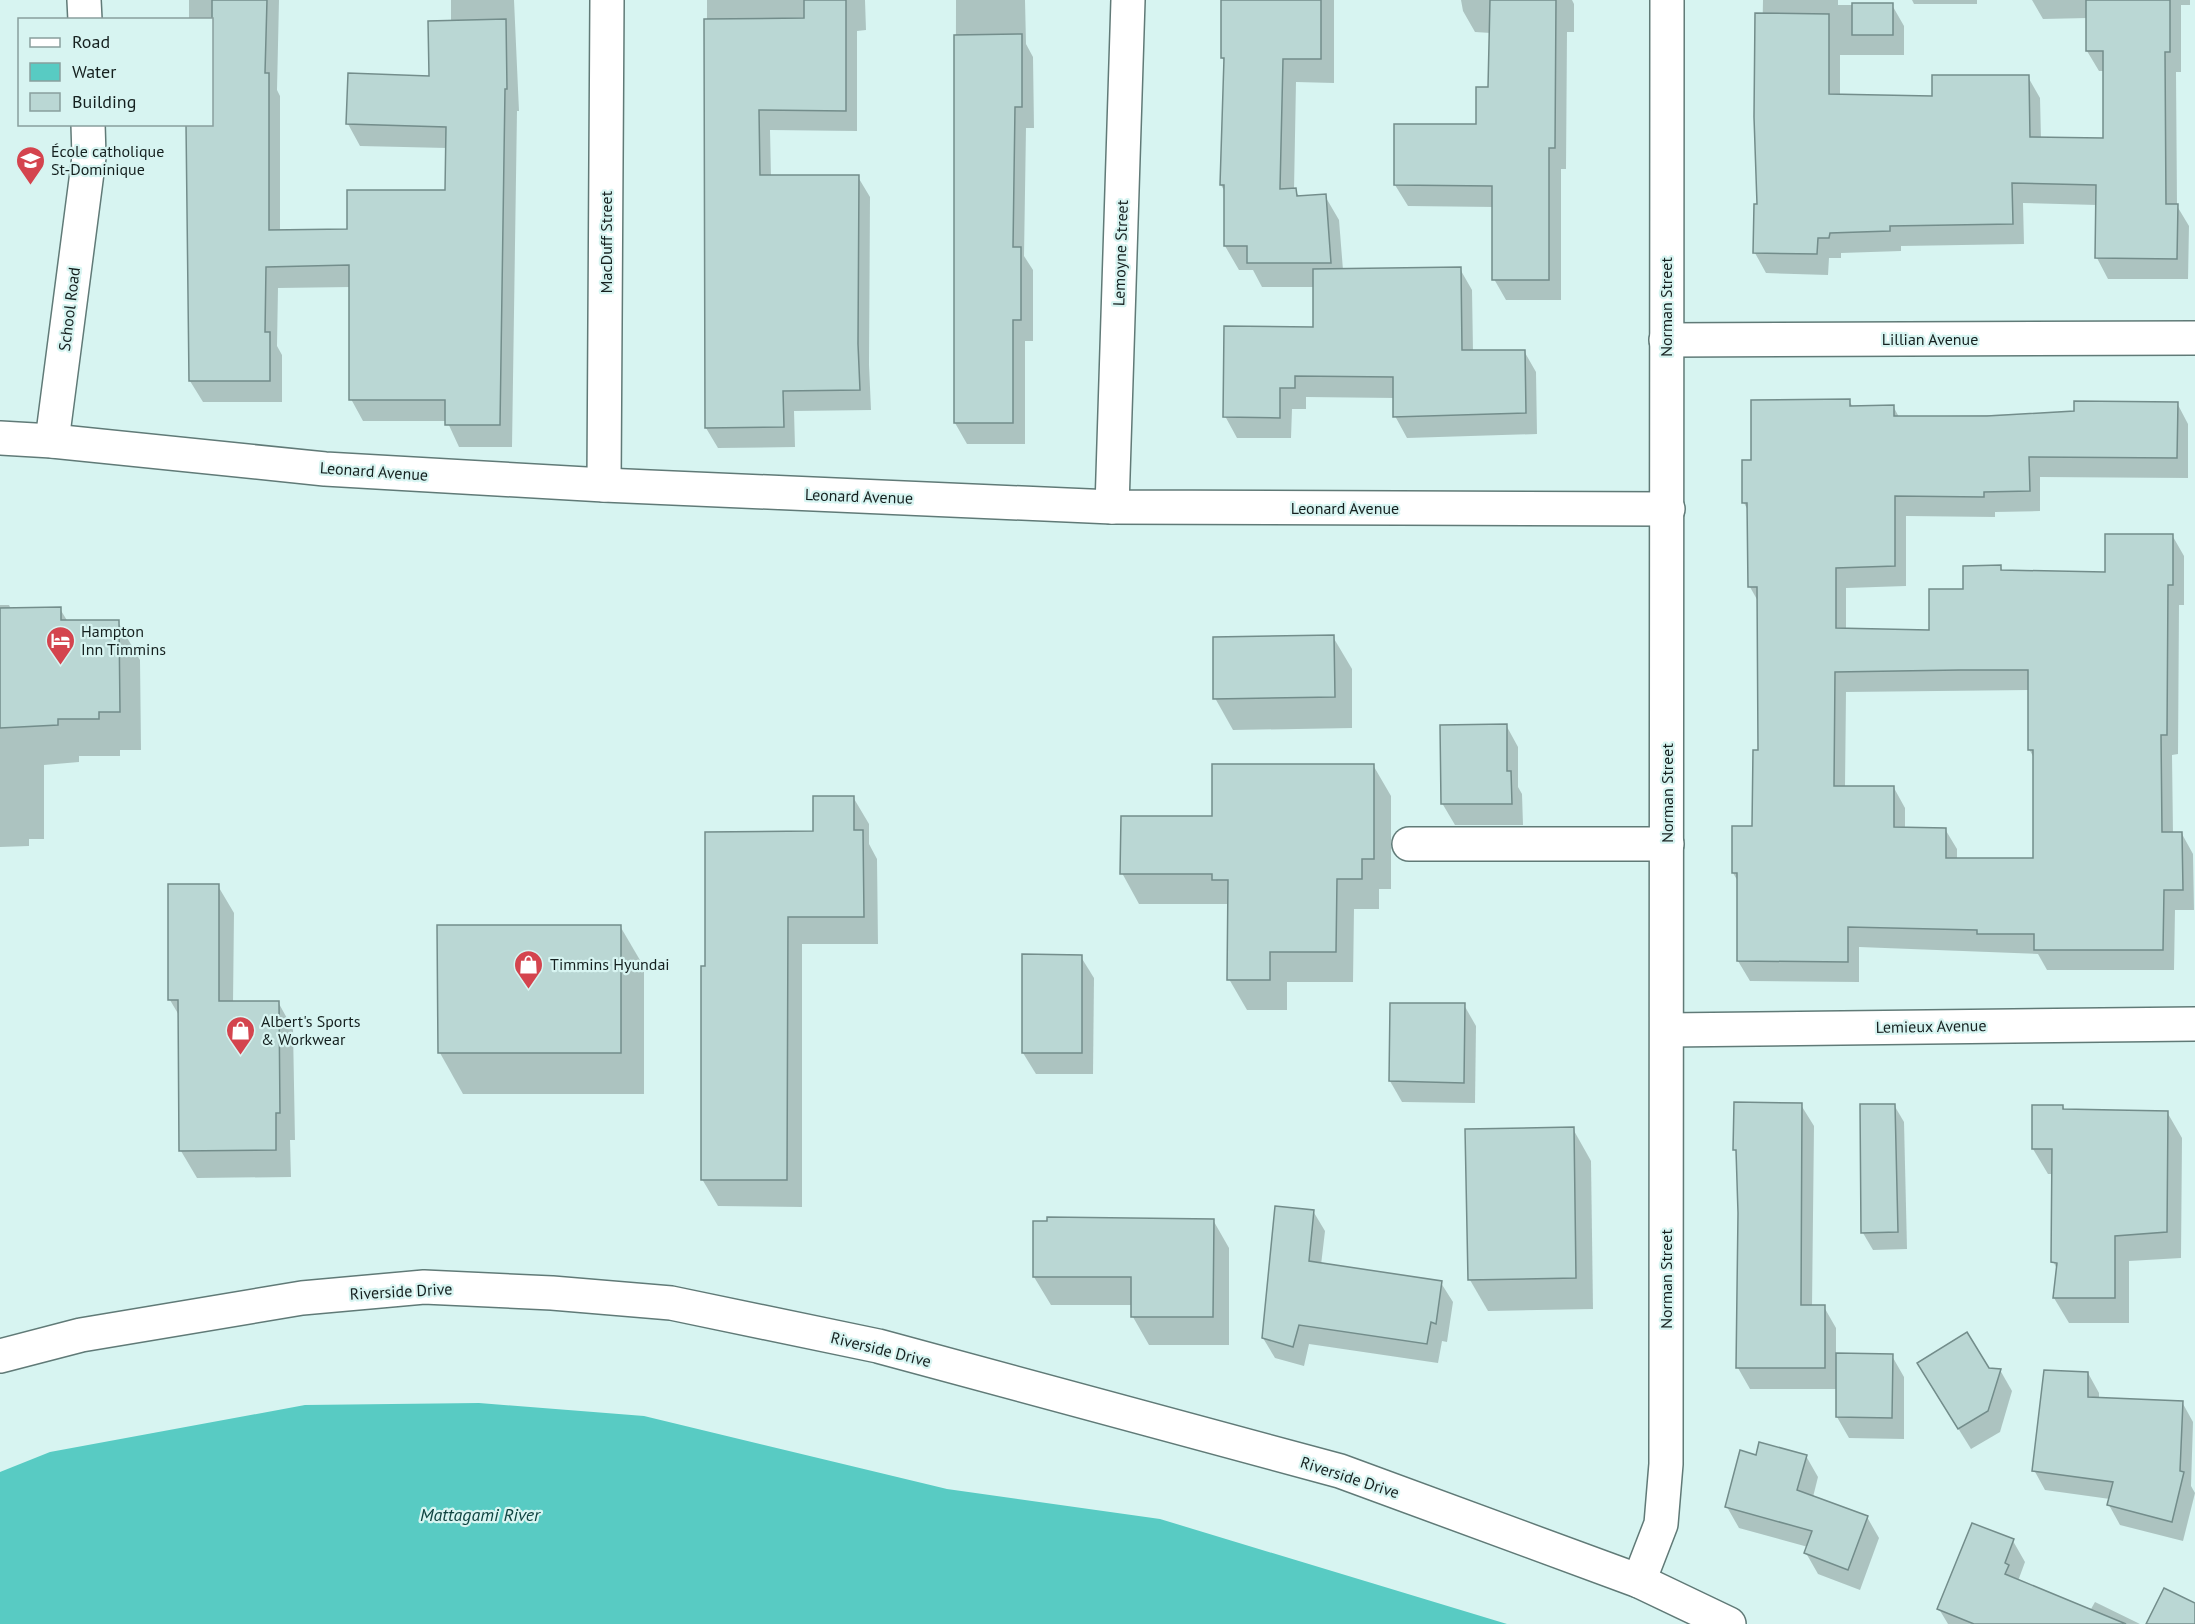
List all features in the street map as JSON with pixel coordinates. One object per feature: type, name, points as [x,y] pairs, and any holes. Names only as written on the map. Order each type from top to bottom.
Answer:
[{"type":"street","points":[[84,0],[85,18]]},
{"type":"street","name":"MacDuff Street","points":[[604,485],[607,0]]},
{"type":"street","name":"Lemoyne Street","points":[[1112,507],[1128,0]]},
{"type":"street","name":"Norman Street","points":[[1639,1581],[1661,1524],[1664,1507],[1667,1030],[1667,0]]},
{"type":"street","name":"School Road","points":[[52,441],[89,157],[88,126]]},
{"type":"street","name":"Lillian Avenue","points":[[1666,340],[2195,338]]},
{"type":"street","points":[[0,438],[52,441]]},
{"type":"street","name":"Leonard Avenue","points":[[52,441],[325,469],[604,485],[1112,507],[1668,509]]},
{"type":"street","points":[[1409,844],[1667,844]]},
{"type":"street","name":"Lemieux Avenue","points":[[1667,1030],[2195,1024]]},
{"type":"street","name":"Riverside Drive","points":[[0,1356],[81,1335],[302,1298],[424,1287],[552,1293],[671,1303],[878,1346],[1340,1472],[1639,1581],[1729,1624]]},
{"type":"water","name":"Mattagami River","points":[[479,1403],[644,1416],[947,1489],[1160,1519],[1507,1624],[0,1624],[0,1472],[50,1452],[305,1405]]},
{"type":"building","points":[[212,0],[267,0],[265,73],[269,73],[269,230],[347,229],[347,190],[445,190],[446,127],[346,124],[348,73],[429,76],[428,21],[506,19],[507,89],[505,89],[500,425],[445,425],[445,400],[349,400],[349,265],[266,267],[265,332],[270,332],[270,381],[189,381],[186,126],[213,126]]},
{"type":"building","points":[[804,0],[846,0],[846,111],[759,110],[760,175],[859,175],[860,390],[783,391],[784,427],[705,428],[704,19],[804,18]]},
{"type":"building","points":[[1221,0],[1321,0],[1321,59],[1283,59],[1280,189],[1296,188],[1297,196],[1326,194],[1331,263],[1247,263],[1247,246],[1224,246],[1224,185],[1220,185],[1224,58],[1221,58]]},
{"type":"building","points":[[1490,0],[1556,0],[1555,148],[1549,148],[1549,280],[1492,280],[1492,186],[1394,185],[1394,124],[1476,124],[1476,87],[1488,87]]},
{"type":"building","points":[[2086,0],[2170,0],[2170,52],[2165,52],[2166,204],[2178,204],[2177,259],[2095,258],[2096,185],[2012,183],[2013,224],[1890,226],[1890,231],[1830,233],[1829,238],[1818,238],[1817,254],[1753,253],[1754,204],[1757,204],[1754,117],[1755,13],[1829,14],[1829,94],[1932,96],[1932,75],[2029,75],[2030,137],[2103,138],[2103,51],[2086,51]]},
{"type":"building","points":[[1852,3],[1893,3],[1893,35],[1852,35]]},
{"type":"building","points":[[1022,34],[1022,107],[1015,107],[1013,247],[1021,247],[1021,320],[1013,320],[1013,423],[954,423],[954,35]]},
{"type":"building","points":[[1461,267],[1462,350],[1525,350],[1526,413],[1393,417],[1393,377],[1295,376],[1295,388],[1280,388],[1280,418],[1223,417],[1224,326],[1313,327],[1313,269]]},
{"type":"building","points":[[1850,399],[1850,406],[1894,405],[1894,416],[1987,416],[2074,411],[2074,401],[2178,402],[2177,458],[2029,457],[2030,491],[1984,492],[1984,497],[1895,496],[1895,566],[1836,568],[1836,628],[1929,630],[1929,589],[1963,589],[1963,566],[2001,565],[2001,570],[2105,572],[2105,534],[2173,534],[2173,585],[2168,585],[2167,735],[2161,735],[2162,832],[2182,832],[2183,890],[2164,890],[2163,950],[2034,950],[2034,934],[1977,934],[1977,930],[1848,927],[1848,962],[1737,961],[1737,873],[1732,873],[1732,826],[1752,826],[1753,750],[1758,750],[1757,587],[1748,587],[1747,503],[1742,503],[1742,460],[1751,460],[1751,400]],"holes":[[[2028,670],[2028,750],[2033,750],[2033,858],[1946,858],[1946,828],[1894,827],[1894,786],[1834,786],[1835,672]]]},
{"type":"building","name":"Hampton Inn Timmins","points":[[61,607],[61,620],[119,620],[120,712],[99,712],[99,719],[58,719],[58,725],[0,728],[0,608]]},
{"type":"building","points":[[1334,635],[1335,697],[1213,699],[1213,637]]},
{"type":"building","points":[[1507,724],[1507,771],[1511,771],[1512,804],[1441,804],[1440,725]]},
{"type":"building","points":[[1212,764],[1374,764],[1374,859],[1362,859],[1362,879],[1337,879],[1336,952],[1270,952],[1270,980],[1227,980],[1228,880],[1212,880],[1212,874],[1120,874],[1121,816],[1212,816]]},
{"type":"building","points":[[813,796],[854,796],[854,830],[863,830],[864,917],[788,917],[787,1180],[701,1180],[701,966],[705,966],[705,832],[813,831]]},
{"type":"building","points":[[168,884],[219,884],[219,1001],[279,1001],[280,1113],[276,1113],[276,1150],[179,1151],[178,1000],[168,1000]]},
{"type":"building","name":"Timmins Hyundai","points":[[437,925],[621,925],[621,1053],[438,1053]]},
{"type":"building","points":[[1022,954],[1082,955],[1082,1053],[1022,1053]]},
{"type":"building","points":[[1390,1003],[1465,1003],[1464,1083],[1389,1081]]},
{"type":"building","points":[[1734,1102],[1802,1103],[1801,1305],[1825,1305],[1825,1368],[1736,1368],[1738,1213],[1736,1150],[1733,1150]]},
{"type":"building","points":[[1860,1104],[1895,1104],[1898,1232],[1861,1233]]},
{"type":"building","points":[[2032,1105],[2063,1105],[2063,1109],[2168,1111],[2167,1232],[2115,1236],[2115,1298],[2053,1298],[2057,1263],[2051,1262],[2052,1149],[2032,1149]]},
{"type":"building","points":[[1574,1127],[1576,1278],[1468,1280],[1465,1129]]},
{"type":"building","points":[[1275,1206],[1314,1210],[1309,1261],[1442,1281],[1436,1324],[1431,1322],[1427,1344],[1299,1325],[1293,1347],[1262,1338]]},
{"type":"building","points":[[1047,1217],[1214,1219],[1213,1317],[1131,1317],[1131,1277],[1033,1277],[1033,1221],[1047,1221]]},
{"type":"building","points":[[1967,1332],[1989,1368],[2001,1369],[1988,1411],[1958,1429],[1917,1363]]},
{"type":"building","points":[[1836,1353],[1893,1354],[1892,1418],[1836,1417]]},
{"type":"building","points":[[2044,1370],[2088,1372],[2088,1397],[2183,1401],[2180,1471],[2184,1472],[2172,1522],[2107,1505],[2113,1482],[2032,1471]]},
{"type":"building","points":[[1759,1442],[1807,1455],[1797,1490],[1868,1516],[1848,1570],[1804,1553],[1812,1531],[1725,1507],[1740,1450],[1756,1455]]},
{"type":"building","points":[[1972,1523],[2014,1539],[2005,1563],[2009,1565],[2005,1574],[2126,1624],[1974,1624],[1937,1609]]},
{"type":"building","points":[[2164,1588],[2195,1603],[2195,1624],[2146,1624]]},
{"type":"place","name":"École catholique St-Dominique","points":[[30,186]]},
{"type":"place","name":"Hampton Inn Timmins","points":[[60,666]]},
{"type":"place","name":"Timmins Hyundai","points":[[529,990]]},
{"type":"place","name":"Albert's Sports & Workwear","points":[[240,1056]]}]
